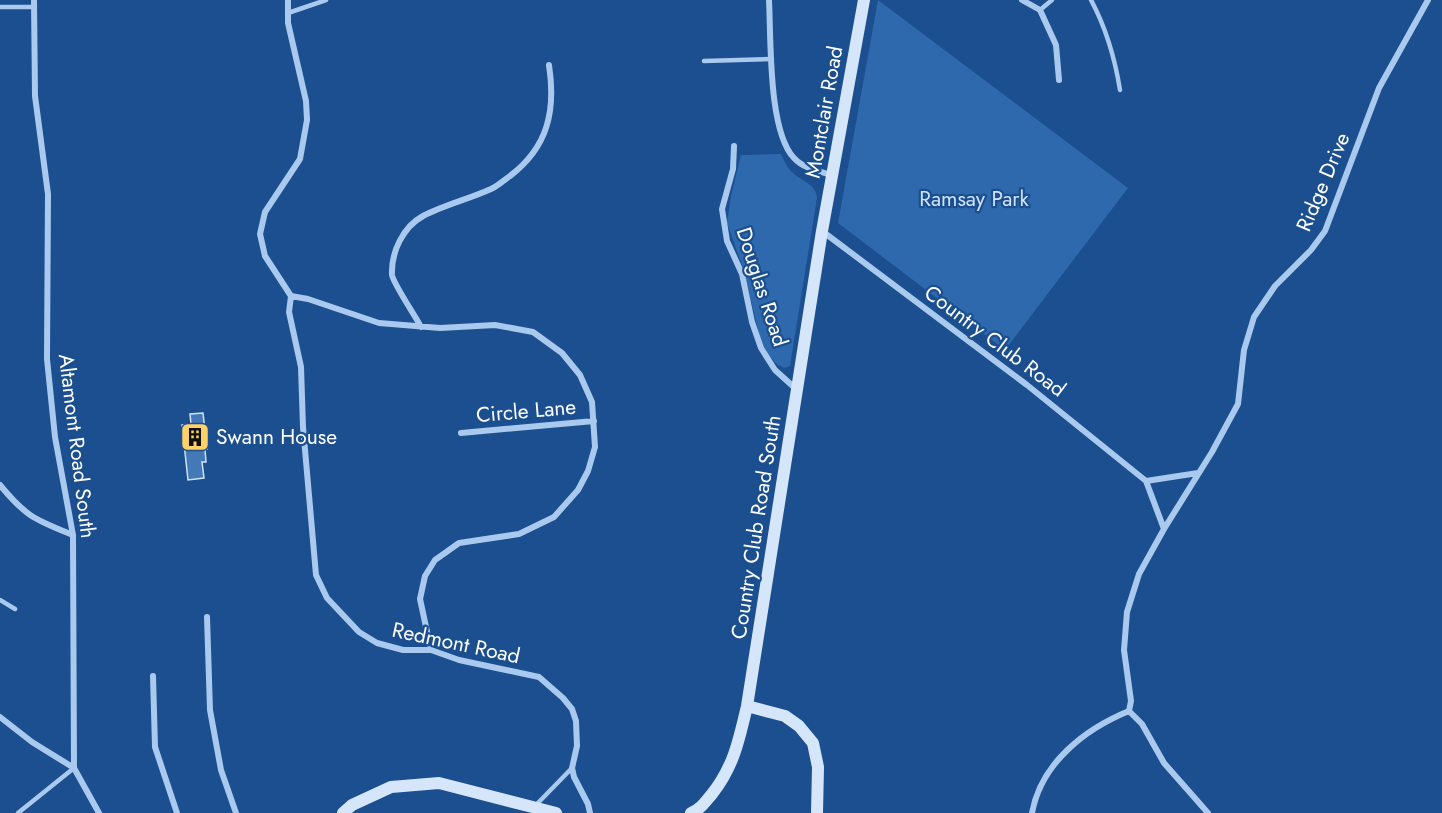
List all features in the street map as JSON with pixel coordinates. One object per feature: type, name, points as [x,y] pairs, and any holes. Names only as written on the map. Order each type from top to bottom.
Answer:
[{"type":"main road","name":"Montclair Road","points":[[822,231],[864,0]]},
{"type":"main road","name":"Country Club Road South","points":[[691,813],[699,810],[725,778],[734,759],[747,706],[822,231]]},
{"type":"main road","points":[[747,706],[785,716],[800,726],[813,743],[818,767],[818,813]]},
{"type":"main road","points":[[343,813],[352,805],[391,787],[440,783],[556,813]]},
{"type":"street","points":[[288,0],[288,23],[306,101],[308,120],[300,159],[265,212],[260,234],[265,256],[291,297],[308,298],[379,323],[440,328],[495,325],[533,332],[562,353],[580,375],[592,402],[595,447],[588,471],[578,490],[554,517],[519,534],[459,543],[435,561],[425,576],[420,599],[431,650]]},
{"type":"street","points":[[769,0],[774,101],[784,142],[794,158],[806,167],[832,175]]},
{"type":"street","points":[[1022,0],[1040,10],[1056,45],[1059,80]]},
{"type":"street","name":"Ridge Drive","points":[[1129,711],[1131,701],[1124,650],[1127,612],[1139,574],[1238,404],[1244,350],[1254,317],[1275,286],[1311,250],[1325,231],[1379,88],[1428,0]]},
{"type":"street","name":"Altamont Road South","points":[[34,3],[35,96],[48,194],[48,359],[55,437],[74,535],[74,768],[99,813]]},
{"type":"street","points":[[422,327],[392,277],[397,245],[408,229],[422,217],[494,188],[526,164],[541,142],[550,116],[552,85],[549,65]]},
{"type":"street","name":"Douglas Road","points":[[734,146],[733,169],[722,209],[727,241],[742,274],[760,348],[775,370],[798,390]]},
{"type":"street","name":"Country Club Road","points":[[822,231],[1028,385],[1146,481]]},
{"type":"street","name":"Redmont Road","points":[[291,297],[289,312],[301,367],[303,427],[316,574],[327,598],[359,632],[377,643],[404,650],[431,650],[459,660],[539,677],[572,709],[576,721],[578,746],[572,768]]},
{"type":"street","name":"Circle Lane","points":[[461,433],[594,421]]},
{"type":"street","points":[[1164,529],[1146,481],[1198,474]]},
{"type":"street","points":[[0,485],[16,505],[32,518],[74,535]]},
{"type":"street","points":[[207,617],[210,710],[221,770],[236,813]]},
{"type":"street","points":[[153,676],[155,747],[177,813]]},
{"type":"street","points":[[1032,813],[1047,774],[1077,740],[1106,720],[1129,711],[1142,724],[1164,763],[1208,813]]},
{"type":"street","points":[[0,717],[32,742],[74,768]]},
{"type":"street","points":[[572,768],[590,813]]},
{"type":"lane","points":[[288,13],[326,0]]},
{"type":"lane","points":[[1040,10],[1052,0]]},
{"type":"lane","points":[[1091,0],[1116,64],[1120,90]]},
{"type":"lane","points":[[0,7],[34,3]]},
{"type":"lane","points":[[704,61],[772,59]]},
{"type":"lane","points":[[0,600],[15,609]]},
{"type":"lane","points":[[18,813],[74,768]]},
{"type":"lane","points":[[534,807],[572,768]]},
{"type":"green space","name":"Ramsay Park","points":[[878,0],[1128,188],[1005,350],[838,223]]},
{"type":"green space","points":[[781,154],[791,171],[814,189],[817,198],[790,366],[785,368],[778,365],[767,354],[760,338],[744,271],[727,223],[741,155]]},
{"type":"building","name":"Swann House","points":[[203,413],[207,449],[205,449],[206,462],[202,462],[204,478],[188,480],[182,425],[191,424],[190,414]]},
{"type":"place","name":"Swann House","points":[[195,437]]}]
